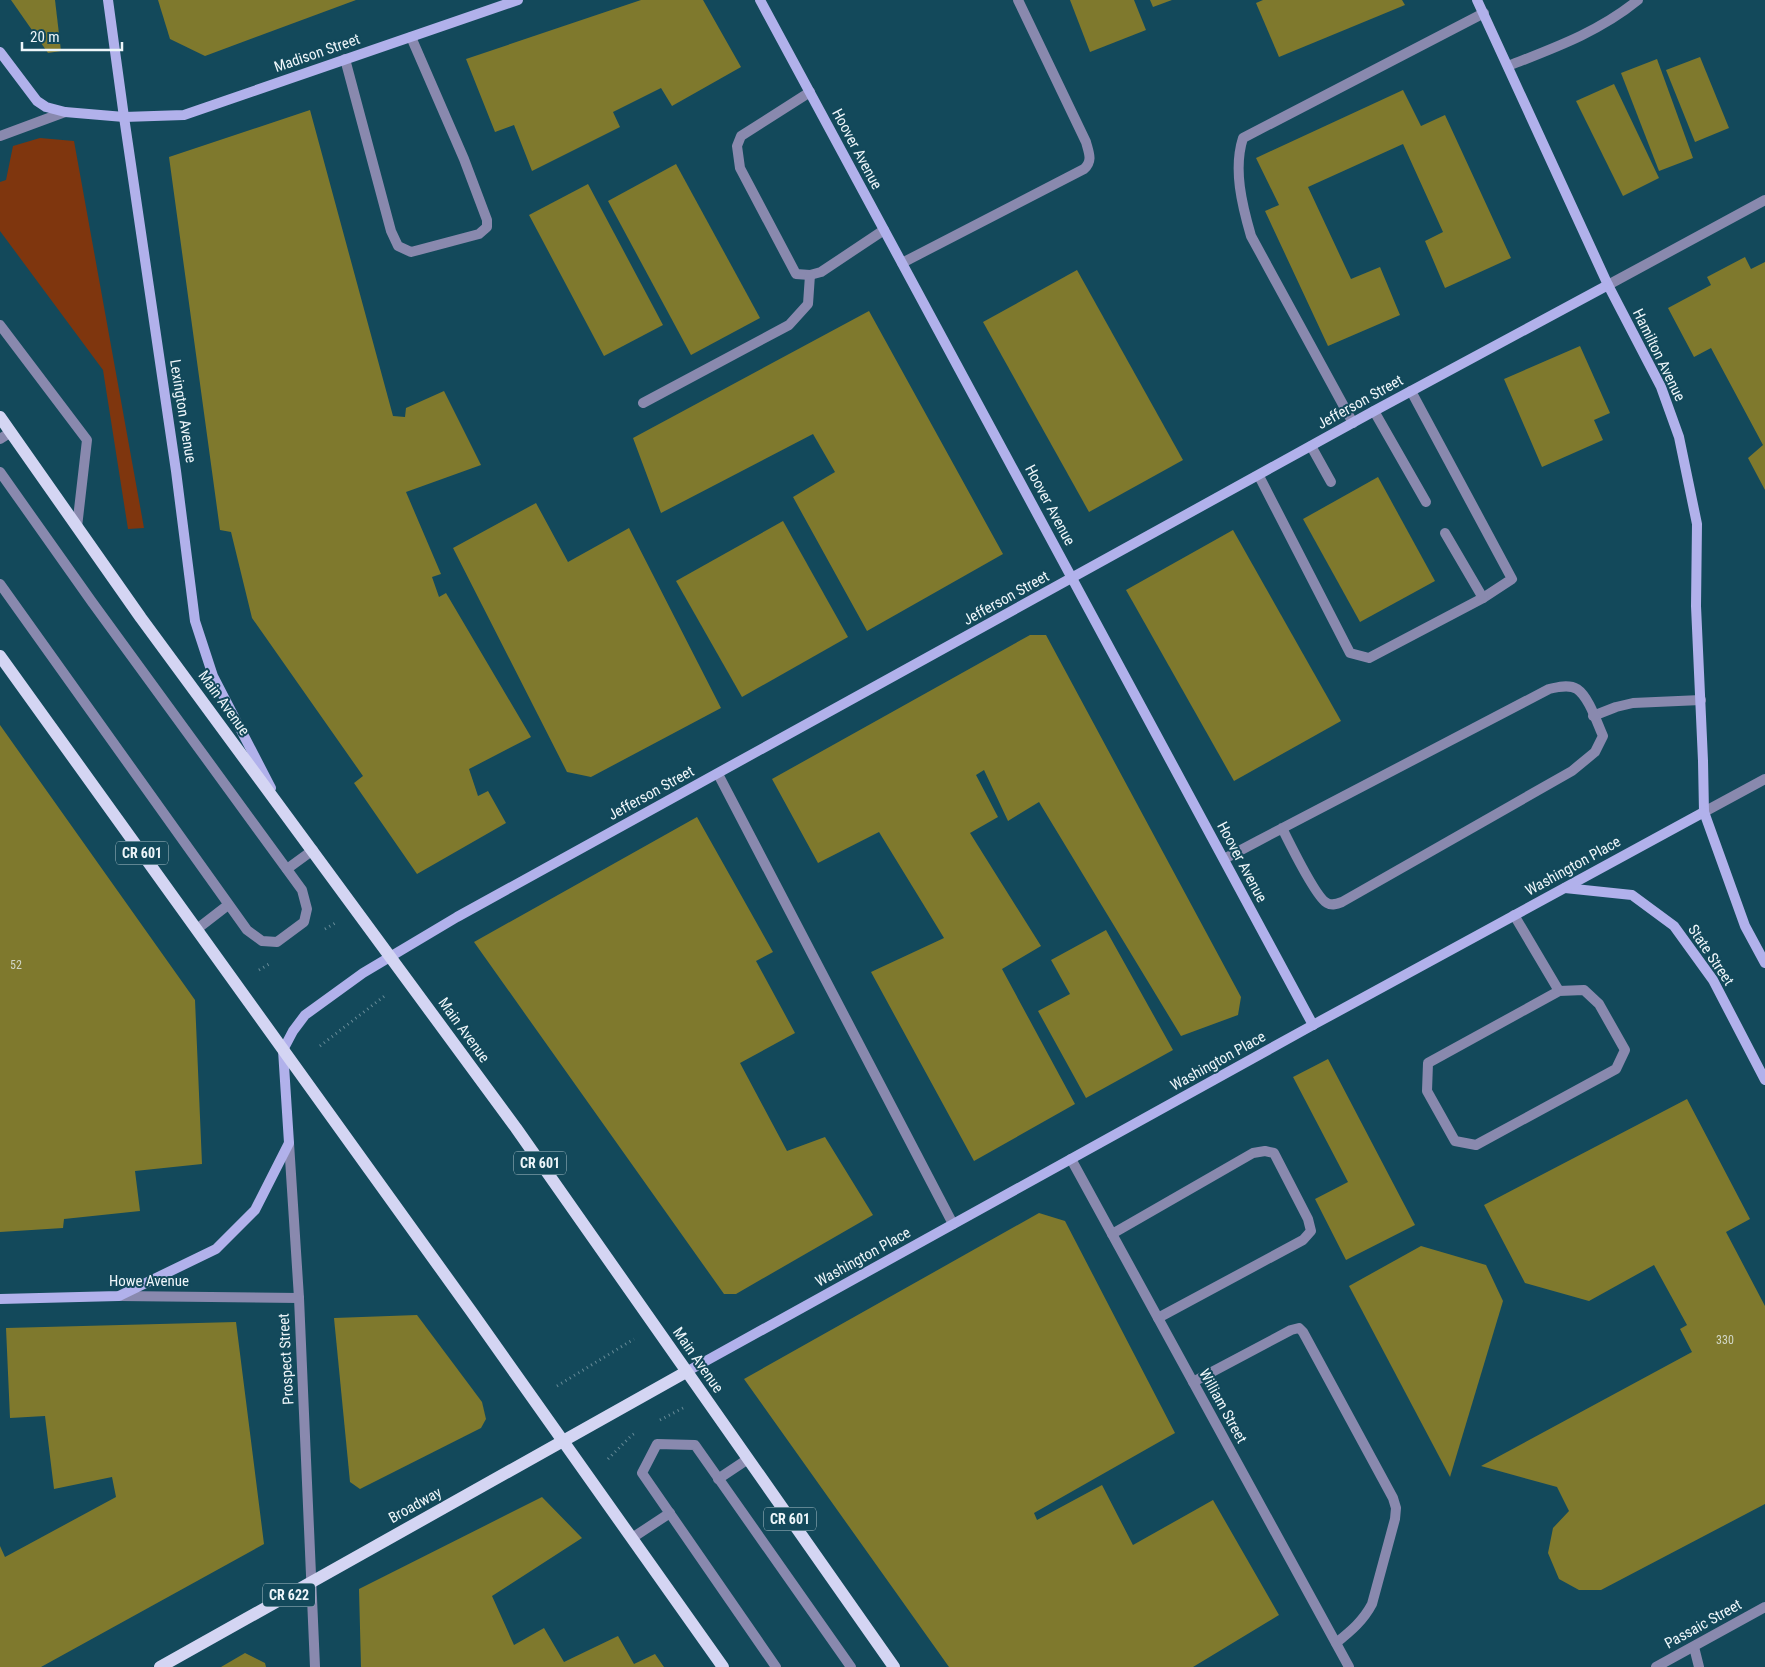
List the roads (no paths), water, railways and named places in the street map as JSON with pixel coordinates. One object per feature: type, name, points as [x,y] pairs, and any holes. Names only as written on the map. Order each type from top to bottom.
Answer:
[{"type":"main road","name":"Lexington Avenue","points":[[108,0],[176,471],[194,621],[212,676],[283,810]]},
{"type":"main road","name":"Madison Street","points":[[0,52],[37,101],[46,108],[65,112],[124,117],[184,115],[518,0]]},
{"type":"main road","name":"Hoover Avenue","points":[[760,0],[1313,1025]]},
{"type":"main road","name":"Hamilton Avenue","points":[[1477,0],[1608,285],[1661,387],[1679,437],[1697,524],[1696,606],[1704,812]]},
{"type":"main road","name":"Jefferson Street","points":[[284,1050],[293,1031],[305,1015],[363,973],[457,917],[1374,411],[1608,285]]},
{"type":"main road","name":"Main Avenue","points":[[0,417],[5,436],[77,527],[141,618],[516,1128],[894,1667]]},
{"type":"main road","name":"CR 601","points":[[0,656],[563,1440],[723,1667]]},
{"type":"main road","name":"Washington Place","points":[[686,1372],[1313,1025],[1704,812]]},
{"type":"main road","points":[[1704,812],[1745,926],[1765,963]]},
{"type":"main road","name":"State Street","points":[[1565,888],[1632,895],[1674,926],[1713,980],[1765,1080]]},
{"type":"main road","name":"Prospect Street","points":[[284,1050],[289,1143]]},
{"type":"main road","points":[[119,1296],[216,1249],[254,1210],[289,1143]]},
{"type":"main road","name":"Howe Avenue","points":[[0,1299],[119,1296]]},
{"type":"main road","name":"Broadway","points":[[160,1667],[686,1372]]},
{"type":"street","points":[[902,263],[1084,169],[1089,164],[1090,155],[1086,142],[1018,0]]},
{"type":"street","points":[[1508,66],[1598,28],[1638,0]]},
{"type":"street","points":[[1353,423],[1251,236],[1243,207],[1239,149],[1243,138],[1484,14]]},
{"type":"street","points":[[345,59],[391,231],[398,246],[411,252],[479,234],[487,228],[487,220],[464,160],[411,37]]},
{"type":"street","points":[[810,92],[741,136],[737,146],[740,168],[796,274],[810,275],[821,272],[884,230]]},
{"type":"street","points":[[0,136],[65,112]]},
{"type":"street","name":"Jefferson Street","points":[[1608,285],[1765,200]]},
{"type":"street","points":[[643,403],[789,325],[808,304],[810,275]]},
{"type":"street","points":[[0,325],[87,440],[77,527]]},
{"type":"street","points":[[1258,476],[1350,653],[1369,658],[1483,598],[1512,578],[1411,391]]},
{"type":"street","points":[[1374,411],[1426,502]]},
{"type":"street","points":[[1311,446],[1331,482]]},
{"type":"street","points":[[0,472],[92,602],[302,890],[307,909],[304,922],[277,942],[262,941],[246,930],[0,584]]},
{"type":"street","points":[[1445,533],[1483,598]]},
{"type":"street","points":[[1224,859],[1282,828],[1549,688],[1564,686],[1576,688],[1586,698],[1603,736],[1595,752],[1572,771],[1342,902],[1332,905],[1324,902],[1315,889],[1282,828]]},
{"type":"street","points":[[1594,716],[1616,707],[1632,704],[1700,700]]},
{"type":"street","points":[[718,774],[953,1224]]},
{"type":"street","name":"Washington Place","points":[[1704,812],[1765,779]]},
{"type":"street","points":[[287,869],[313,850]]},
{"type":"street","points":[[197,929],[228,905]]},
{"type":"street","points":[[1514,915],[1560,991]]},
{"type":"street","points":[[1584,990],[1598,1004],[1625,1050],[1616,1070],[1476,1145],[1454,1141],[1427,1091],[1428,1063],[1560,991],[1584,990]]},
{"type":"street","name":"Prospect Street","points":[[289,1143],[299,1298],[316,1667]]},
{"type":"street","points":[[1112,1234],[1253,1154],[1265,1151],[1274,1154],[1308,1219],[1311,1231],[1304,1240],[1158,1318]]},
{"type":"street","name":"William Street","points":[[1071,1159],[1350,1667]]},
{"type":"street","name":"Howe Avenue","points":[[119,1296],[299,1298]]},
{"type":"street","points":[[1194,1382],[1291,1330],[1299,1328],[1303,1332],[1393,1498],[1396,1508],[1395,1520],[1372,1604],[1367,1614],[1358,1624],[1336,1643]]},
{"type":"street","points":[[776,1667],[642,1473],[657,1444],[695,1445],[851,1667]]},
{"type":"street","points":[[718,1479],[748,1459]]},
{"type":"street","points":[[632,1538],[670,1513]]},
{"type":"street","name":"Passaic Street","points":[[1656,1667],[1765,1607]]},
{"type":"street","points":[[1694,1647],[1700,1667]]}]
